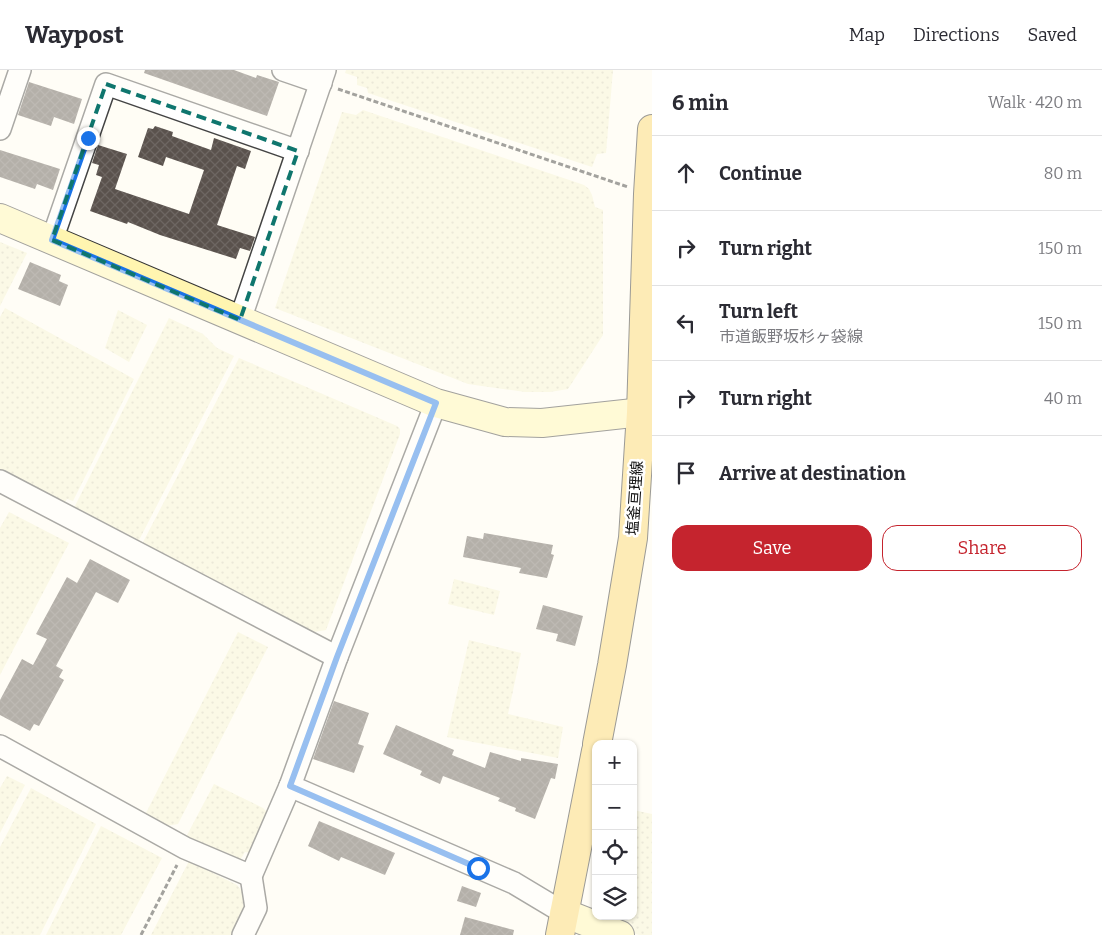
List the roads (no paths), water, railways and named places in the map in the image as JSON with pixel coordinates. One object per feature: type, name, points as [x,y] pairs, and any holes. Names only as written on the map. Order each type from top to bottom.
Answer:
[{"type":"main road","name":"塩釜亘理線","points":[[598,740],[633,538],[647,412],[648,194],[652,129]]},
{"type":"main road","points":[[562,924],[592,771]]},
{"type":"street","points":[[0,129],[20,70]]},
{"type":"street","points":[[240,320],[323,76],[283,70]]},
{"type":"street","points":[[52,240],[106,84],[298,151]]},
{"type":"street","points":[[0,218],[436,403],[505,422],[542,423],[647,412]]},
{"type":"street","points":[[243,935],[256,908],[251,876],[290,786],[337,657],[436,403]]},
{"type":"street","points":[[0,482],[337,657]]},
{"type":"street","points":[[0,746],[185,848],[251,876]]},
{"type":"street","points":[[290,786],[514,883],[562,924],[620,935]]}]
